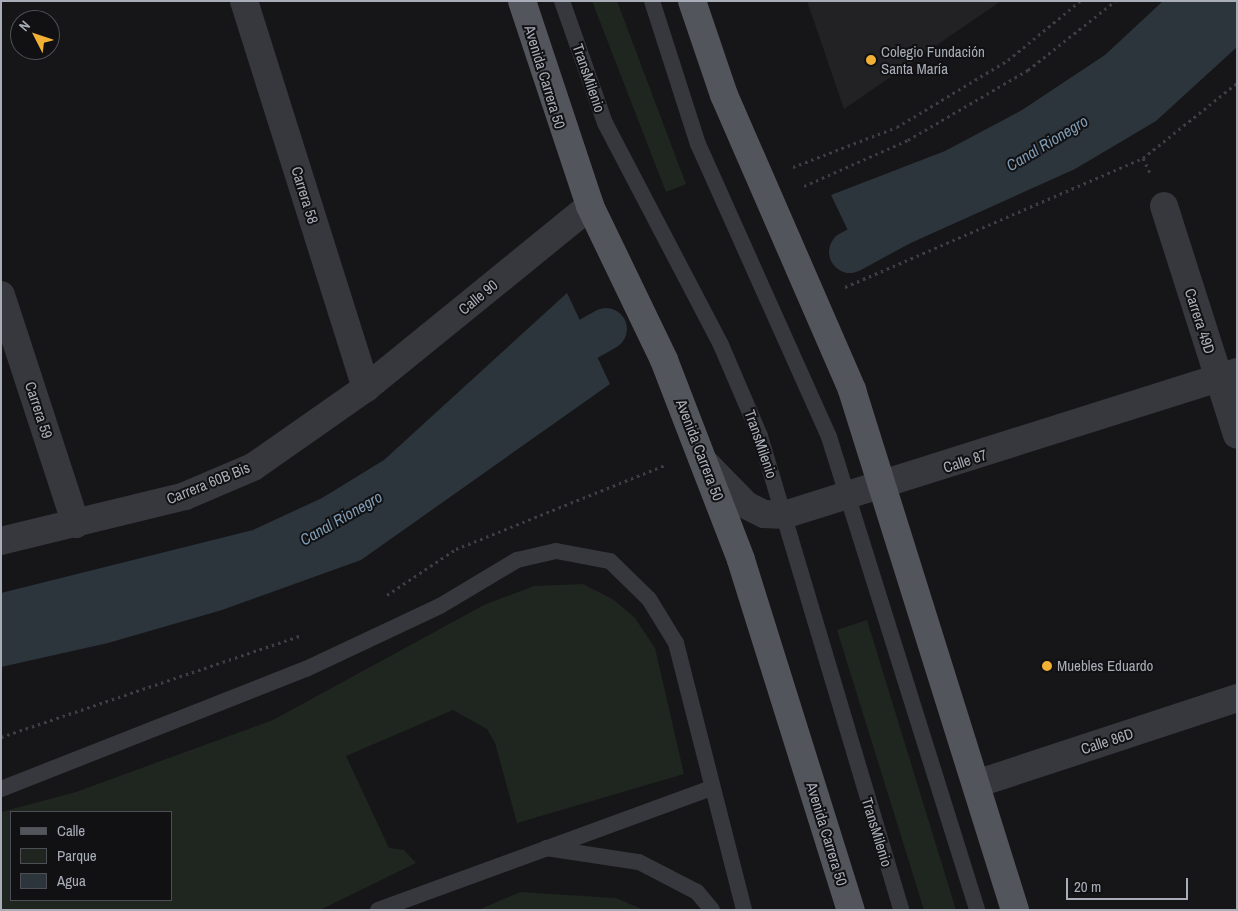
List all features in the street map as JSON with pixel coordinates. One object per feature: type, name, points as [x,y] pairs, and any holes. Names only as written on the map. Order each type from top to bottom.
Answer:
[{"type":"main road","name":"Avenida Carrera 50","points":[[522,1],[590,206],[664,360],[707,465],[759,614],[851,910]]},
{"type":"main road","points":[[692,1],[724,95],[849,381],[885,486],[1015,910]]},
{"type":"street","name":"Carrera 58","points":[[244,1],[366,388]]},
{"type":"street","name":"Calle 90","points":[[366,388],[590,206]]},
{"type":"street","name":"Carrera 49D","points":[[1164,206],[1228,375],[1237,435]]},
{"type":"street","name":"Carrera 59","points":[[1,295],[76,524]]},
{"type":"street","name":"Calle 87","points":[[707,465],[746,505],[764,514],[784,515],[849,498],[1228,375]]},
{"type":"street","name":"Carrera 60B Bis","points":[[1,541],[185,496],[253,467],[366,388]]},
{"type":"street","name":"Calle 86D","points":[[976,784],[1237,698]]},
{"type":"lane","name":"TransMilenio","points":[[562,1],[605,122],[630,177],[742,391],[784,515],[901,910]]},
{"type":"lane","points":[[652,1],[698,144],[829,437],[977,910]]},
{"type":"lane","points":[[1,789],[306,669],[440,606],[517,560],[556,551],[610,561],[649,599],[676,643],[711,788],[744,910]]},
{"type":"lane","points":[[378,910],[711,788]]},
{"type":"lane","points":[[544,848],[639,862],[697,892],[712,910]]},
{"type":"path","points":[[787,169],[897,127],[1008,60],[1080,1]]},
{"type":"path","points":[[804,186],[908,140],[1028,70],[1115,1]]},
{"type":"path","points":[[838,290],[1143,158],[1237,83]]},
{"type":"path","points":[[378,602],[456,549],[677,460]]},
{"type":"path","points":[[1,737],[310,632]]},
{"type":"shaded area","name":"Colegio Fundación Santa María","points":[[807,1],[1001,1],[844,109]]},
{"type":"green space","points":[[592,1],[617,1],[686,184],[666,192]]},
{"type":"green space","points":[[583,584],[614,600],[635,618],[655,648],[684,774],[517,823],[495,743],[487,729],[453,710],[346,756],[389,848],[404,850],[416,863],[320,910],[1,910],[1,812],[76,792],[273,720],[484,605],[534,586]]},
{"type":"green space","points":[[867,620],[956,910],[924,910],[837,630]]},
{"type":"green space","points":[[520,892],[616,898],[644,910],[478,910]]},
{"type":"water","points":[[1163,1],[1237,1],[1237,47],[1156,121],[1075,169],[864,264],[831,195],[945,151],[1022,110],[1105,55]]},
{"type":"water","points":[[567,293],[610,384],[361,560],[222,610],[108,643],[1,667],[1,593],[253,530],[322,498],[384,460]]},
{"type":"waterway","name":"Canal Rionegro","points":[[850,252],[909,220]]},
{"type":"waterway","name":"Canal Rionegro","points":[[539,367],[606,329]]},
{"type":"place","name":"Colegio Fundación Santa María","points":[[871,60]]},
{"type":"place","name":"Muebles Eduardo","points":[[1047,666]]}]
